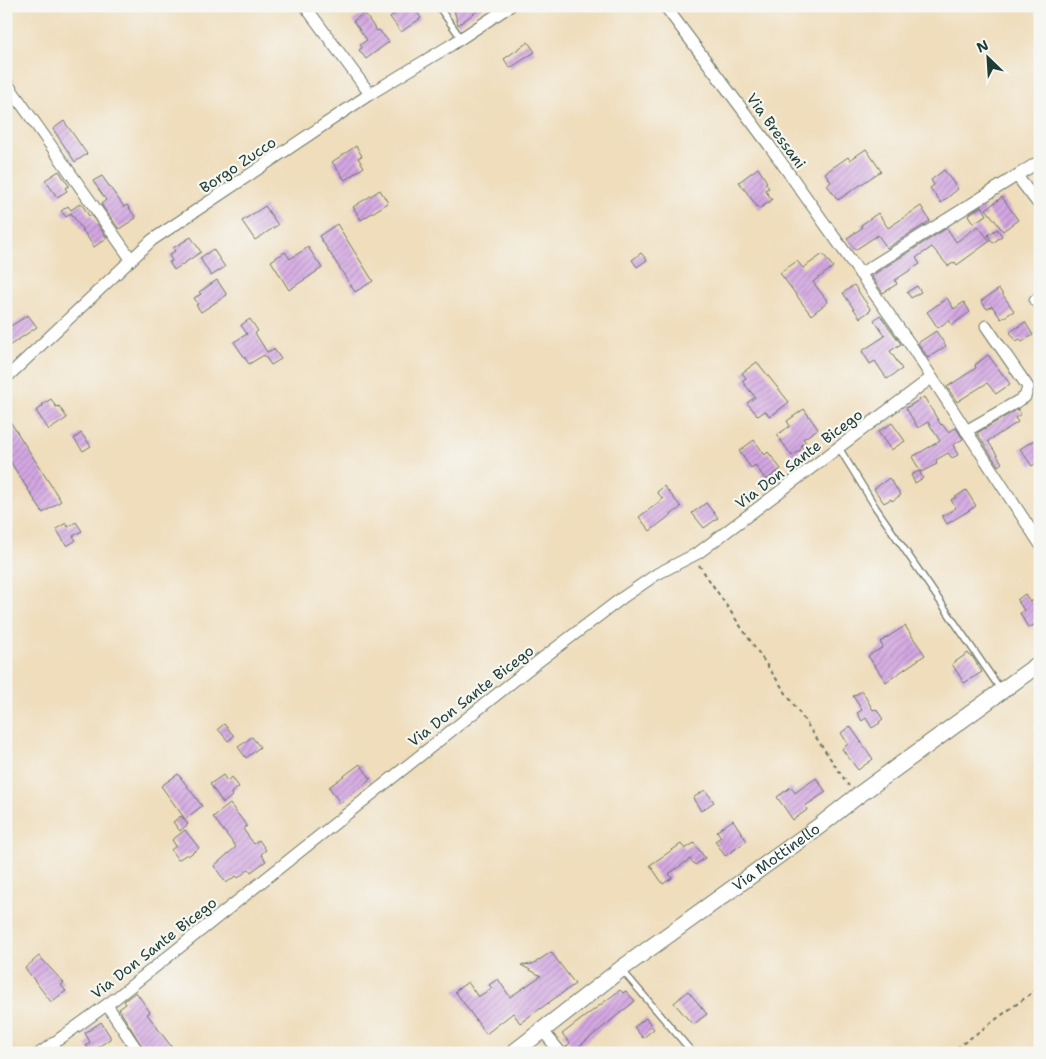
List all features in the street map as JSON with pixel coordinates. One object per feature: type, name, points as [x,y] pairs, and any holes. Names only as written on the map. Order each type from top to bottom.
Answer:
[{"type":"street","points":[[305,6],[370,94]]},
{"type":"street","name":"Borgo Zucco","points":[[6,378],[152,240],[370,94],[510,6]]},
{"type":"street","name":"Via Bressani","points":[[665,6],[769,145],[860,274],[1040,544]]},
{"type":"street","points":[[6,82],[131,259]]},
{"type":"street","points":[[860,274],[1040,162]]},
{"type":"street","points":[[1017,176],[1040,206]]},
{"type":"street","points":[[966,431],[1025,397],[1028,387],[986,326]]},
{"type":"street","name":"Via Don Sante Bicego","points":[[40,1053],[107,1005],[535,664],[622,598],[657,574],[698,553],[931,378]]},
{"type":"street","name":"Via Mottinello","points":[[513,1053],[621,969],[818,827],[856,797],[1040,663]]},
{"type":"street","points":[[107,1005],[139,1053]]},
{"type":"street","points":[[542,1030],[561,1053]]},
{"type":"lane","points":[[438,6],[461,38]]},
{"type":"lane","points":[[839,448],[876,508],[1001,690]]},
{"type":"lane","points":[[621,969],[692,1052]]},
{"type":"path","points":[[692,555],[856,797]]},
{"type":"path","points":[[950,1053],[1040,988]]},
{"type":"building","points":[[405,6],[413,6],[421,18],[401,32],[390,17]]},
{"type":"building","points":[[453,6],[484,6],[458,25]]},
{"type":"building","points":[[364,13],[377,31],[379,30],[389,42],[366,59],[359,50],[362,48],[360,45],[367,40],[353,21]]},
{"type":"building","points":[[528,42],[535,52],[510,68],[504,59]]},
{"type":"building","points":[[64,121],[87,154],[75,162],[53,129]]},
{"type":"building","points":[[356,146],[362,156],[358,158],[364,167],[345,180],[332,162]]},
{"type":"building","points":[[866,149],[881,171],[838,200],[827,185],[831,182],[825,173],[848,157],[850,160]]},
{"type":"building","points":[[758,168],[767,182],[765,183],[769,188],[765,190],[772,200],[759,209],[739,182]]},
{"type":"building","points":[[944,170],[958,189],[941,203],[930,188],[934,185],[931,180]]},
{"type":"building","points":[[59,171],[69,186],[65,188],[67,191],[57,197],[45,180]]},
{"type":"building","points":[[102,176],[124,207],[127,205],[136,218],[119,229],[101,204],[106,200],[93,181]]},
{"type":"building","points":[[380,190],[388,203],[361,220],[353,207]]},
{"type":"building","points":[[1002,197],[1018,220],[1003,231],[986,209]]},
{"type":"building","points":[[81,203],[107,238],[94,247],[71,213],[66,217],[61,211],[68,206],[71,210]]},
{"type":"building","points":[[265,206],[278,225],[255,240],[242,221]]},
{"type":"building","points":[[921,206],[930,221],[887,248],[878,235],[855,250],[847,238],[862,228],[861,225],[878,213],[888,228]]},
{"type":"building","points":[[982,206],[987,215],[973,223],[968,215]]},
{"type":"building","points":[[337,224],[373,281],[355,292],[319,236]]},
{"type":"building","points":[[978,226],[990,241],[957,265],[955,262],[948,266],[932,247],[916,258],[920,264],[895,280],[897,284],[883,293],[871,276],[947,228],[956,242]]},
{"type":"building","points":[[997,229],[1002,236],[993,243],[988,235]]},
{"type":"building","points":[[191,237],[201,252],[174,270],[169,262],[172,261],[169,255],[175,251],[173,248]]},
{"type":"building","points":[[308,247],[322,268],[289,290],[271,261],[285,252],[290,259]]},
{"type":"building","points":[[213,249],[225,267],[211,276],[200,258]]},
{"type":"building","points":[[641,253],[647,260],[637,267],[632,260]]},
{"type":"building","points":[[823,254],[833,267],[813,282],[828,302],[811,315],[780,273],[797,261],[803,268]]},
{"type":"building","points":[[217,280],[227,295],[201,312],[194,298],[201,294],[199,292]]},
{"type":"building","points":[[854,285],[871,310],[860,318],[843,293]]},
{"type":"building","points":[[917,286],[921,292],[911,298],[907,292]]},
{"type":"building","points":[[999,289],[1014,311],[1001,319],[992,306],[987,309],[981,301]]},
{"type":"building","points":[[947,298],[954,309],[964,302],[970,312],[952,325],[949,320],[938,328],[927,312]]},
{"type":"building","points":[[28,315],[37,327],[6,348],[6,329]]},
{"type":"building","points":[[880,315],[901,344],[890,351],[902,369],[887,379],[875,361],[870,364],[862,351],[885,336],[874,320]]},
{"type":"building","points":[[250,319],[258,331],[255,333],[267,352],[274,349],[281,359],[271,365],[264,355],[249,364],[234,342],[247,334],[241,325]]},
{"type":"building","points":[[1025,322],[1033,335],[1022,342],[1020,339],[1016,341],[1010,332]]},
{"type":"building","points":[[936,331],[946,346],[928,358],[918,343]]},
{"type":"building","points":[[988,355],[1010,384],[996,394],[987,383],[957,402],[947,387],[976,368],[975,365]]},
{"type":"building","points":[[757,362],[789,402],[770,417],[765,411],[758,416],[747,403],[755,397],[742,381],[746,378],[742,373]]},
{"type":"building","points":[[924,397],[941,425],[948,432],[956,428],[963,439],[953,445],[958,455],[952,458],[948,453],[936,460],[937,464],[921,472],[912,457],[940,441],[928,422],[918,428],[906,408]]},
{"type":"building","points":[[51,399],[56,407],[59,406],[67,418],[49,430],[36,411]]},
{"type":"building","points":[[804,409],[818,429],[803,439],[806,442],[801,445],[803,448],[792,456],[777,435],[790,426],[787,421]]},
{"type":"building","points":[[1018,409],[1021,414],[1015,418],[1018,422],[988,441],[1002,463],[998,466],[977,433]]},
{"type":"building","points":[[6,415],[61,501],[43,513],[6,455]]},
{"type":"building","points":[[892,423],[905,441],[891,450],[878,432]]},
{"type":"building","points":[[81,433],[91,446],[83,451],[74,439]]},
{"type":"building","points":[[754,440],[765,455],[768,452],[781,469],[766,480],[755,465],[751,468],[739,451]]},
{"type":"building","points":[[1034,440],[1040,448],[1040,460],[1032,466],[1020,449]]},
{"type":"building","points":[[919,471],[923,478],[915,483],[911,475]]},
{"type":"building","points":[[889,478],[901,495],[892,501],[891,499],[884,503],[874,489]]},
{"type":"building","points":[[664,486],[681,507],[650,531],[639,517],[663,499],[657,492]]},
{"type":"building","points":[[966,490],[976,506],[947,524],[942,516],[956,508],[951,500]]},
{"type":"building","points":[[706,503],[718,518],[704,528],[692,513]]},
{"type":"building","points":[[76,522],[82,531],[73,536],[76,540],[67,546],[56,529],[66,523],[68,527]]},
{"type":"building","points":[[1025,594],[1030,602],[1040,597],[1040,622],[1028,628],[1020,613],[1024,610],[1017,600]]},
{"type":"building","points":[[905,626],[925,655],[886,682],[868,656],[883,647],[880,642]]},
{"type":"building","points":[[968,653],[982,672],[964,683],[952,664]]},
{"type":"building","points":[[862,691],[873,710],[876,709],[883,719],[872,728],[866,718],[862,721],[857,713],[862,710],[853,696]]},
{"type":"building","points":[[224,724],[234,736],[228,741],[218,729]]},
{"type":"building","points":[[850,726],[873,759],[858,770],[842,749],[848,744],[841,733]]},
{"type":"building","points":[[252,737],[260,747],[246,758],[238,747]]},
{"type":"building","points":[[360,764],[371,779],[340,803],[329,787]]},
{"type":"building","points":[[178,774],[202,806],[185,819],[161,786]]},
{"type":"building","points":[[223,775],[227,781],[232,777],[239,787],[223,803],[210,784]]},
{"type":"building","points":[[816,778],[826,792],[805,806],[807,810],[793,820],[777,797],[791,787],[795,793]]},
{"type":"building","points":[[705,790],[714,802],[701,811],[693,798]]},
{"type":"building","points":[[230,804],[247,826],[243,829],[254,844],[259,840],[266,850],[261,854],[266,861],[251,872],[249,869],[238,878],[236,876],[226,883],[214,866],[236,847],[213,817]]},
{"type":"building","points":[[181,816],[188,824],[180,831],[173,822]]},
{"type":"building","points":[[733,820],[747,841],[725,856],[715,841],[721,837],[717,831]]},
{"type":"building","points":[[185,830],[199,848],[178,860],[171,850],[176,846],[172,840]]},
{"type":"building","points":[[694,843],[705,858],[695,865],[690,859],[669,874],[672,878],[663,884],[650,865],[681,844],[685,849]]},
{"type":"building","points":[[551,952],[575,984],[520,1023],[513,1013],[486,1034],[455,991],[468,982],[478,997],[492,988],[489,985],[498,979],[510,997],[541,976],[521,965],[533,964]]},
{"type":"building","points":[[39,956],[64,983],[61,985],[66,991],[51,1002],[25,968]]},
{"type":"building","points":[[620,990],[623,993],[626,991],[635,1001],[576,1049],[579,1053],[568,1053],[566,1047],[570,1043],[562,1034]]},
{"type":"building","points":[[688,991],[707,1014],[693,1025],[674,1003]]},
{"type":"building","points":[[136,992],[150,1012],[147,1014],[176,1053],[146,1053],[119,1009],[126,1004],[124,1001]]},
{"type":"building","points":[[646,1018],[654,1029],[643,1038],[634,1027]]},
{"type":"building","points":[[101,1022],[110,1039],[91,1052],[86,1045],[90,1042],[85,1033]]}]
